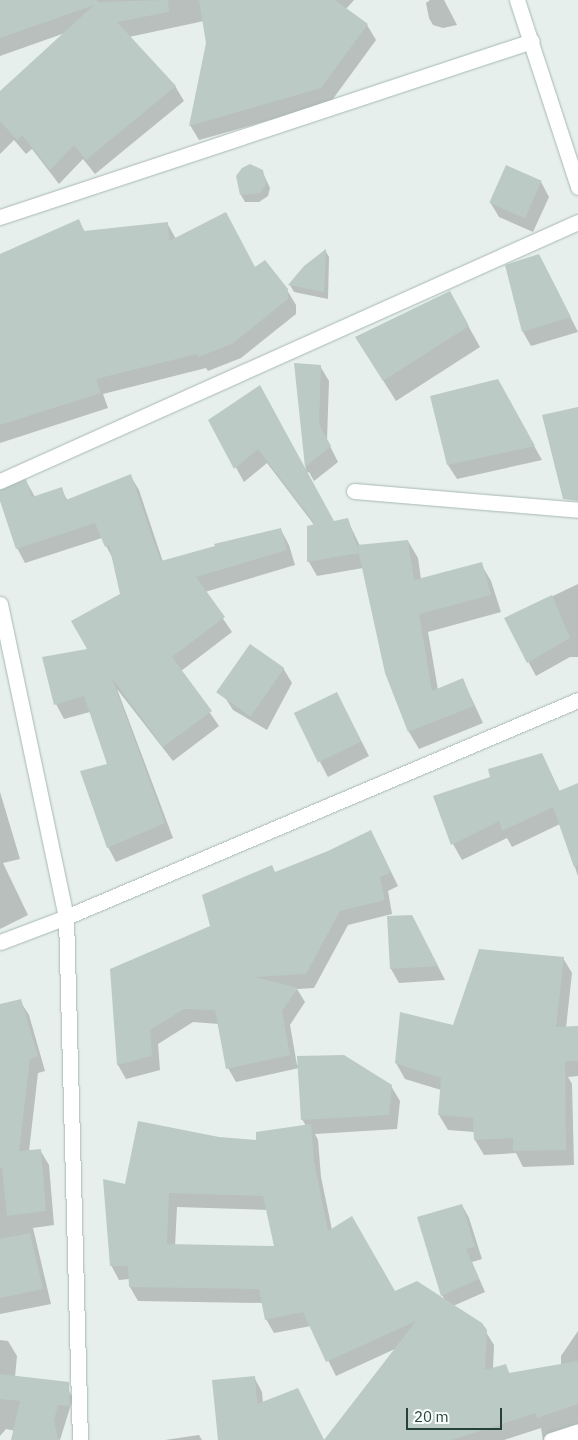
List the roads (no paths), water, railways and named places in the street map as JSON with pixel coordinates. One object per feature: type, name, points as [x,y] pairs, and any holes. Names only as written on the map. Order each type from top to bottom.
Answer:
[{"type":"street","points":[[517,0],[532,41],[578,187]]},
{"type":"street","points":[[0,218],[532,41]]},
{"type":"street","points":[[0,481],[578,222]]},
{"type":"street","points":[[354,491],[578,510]]},
{"type":"street","points":[[0,604],[66,917],[80,1440]]},
{"type":"street","points":[[0,942],[66,917],[578,700]]},
{"type":"street","points":[[552,1440],[578,1431]]}]
